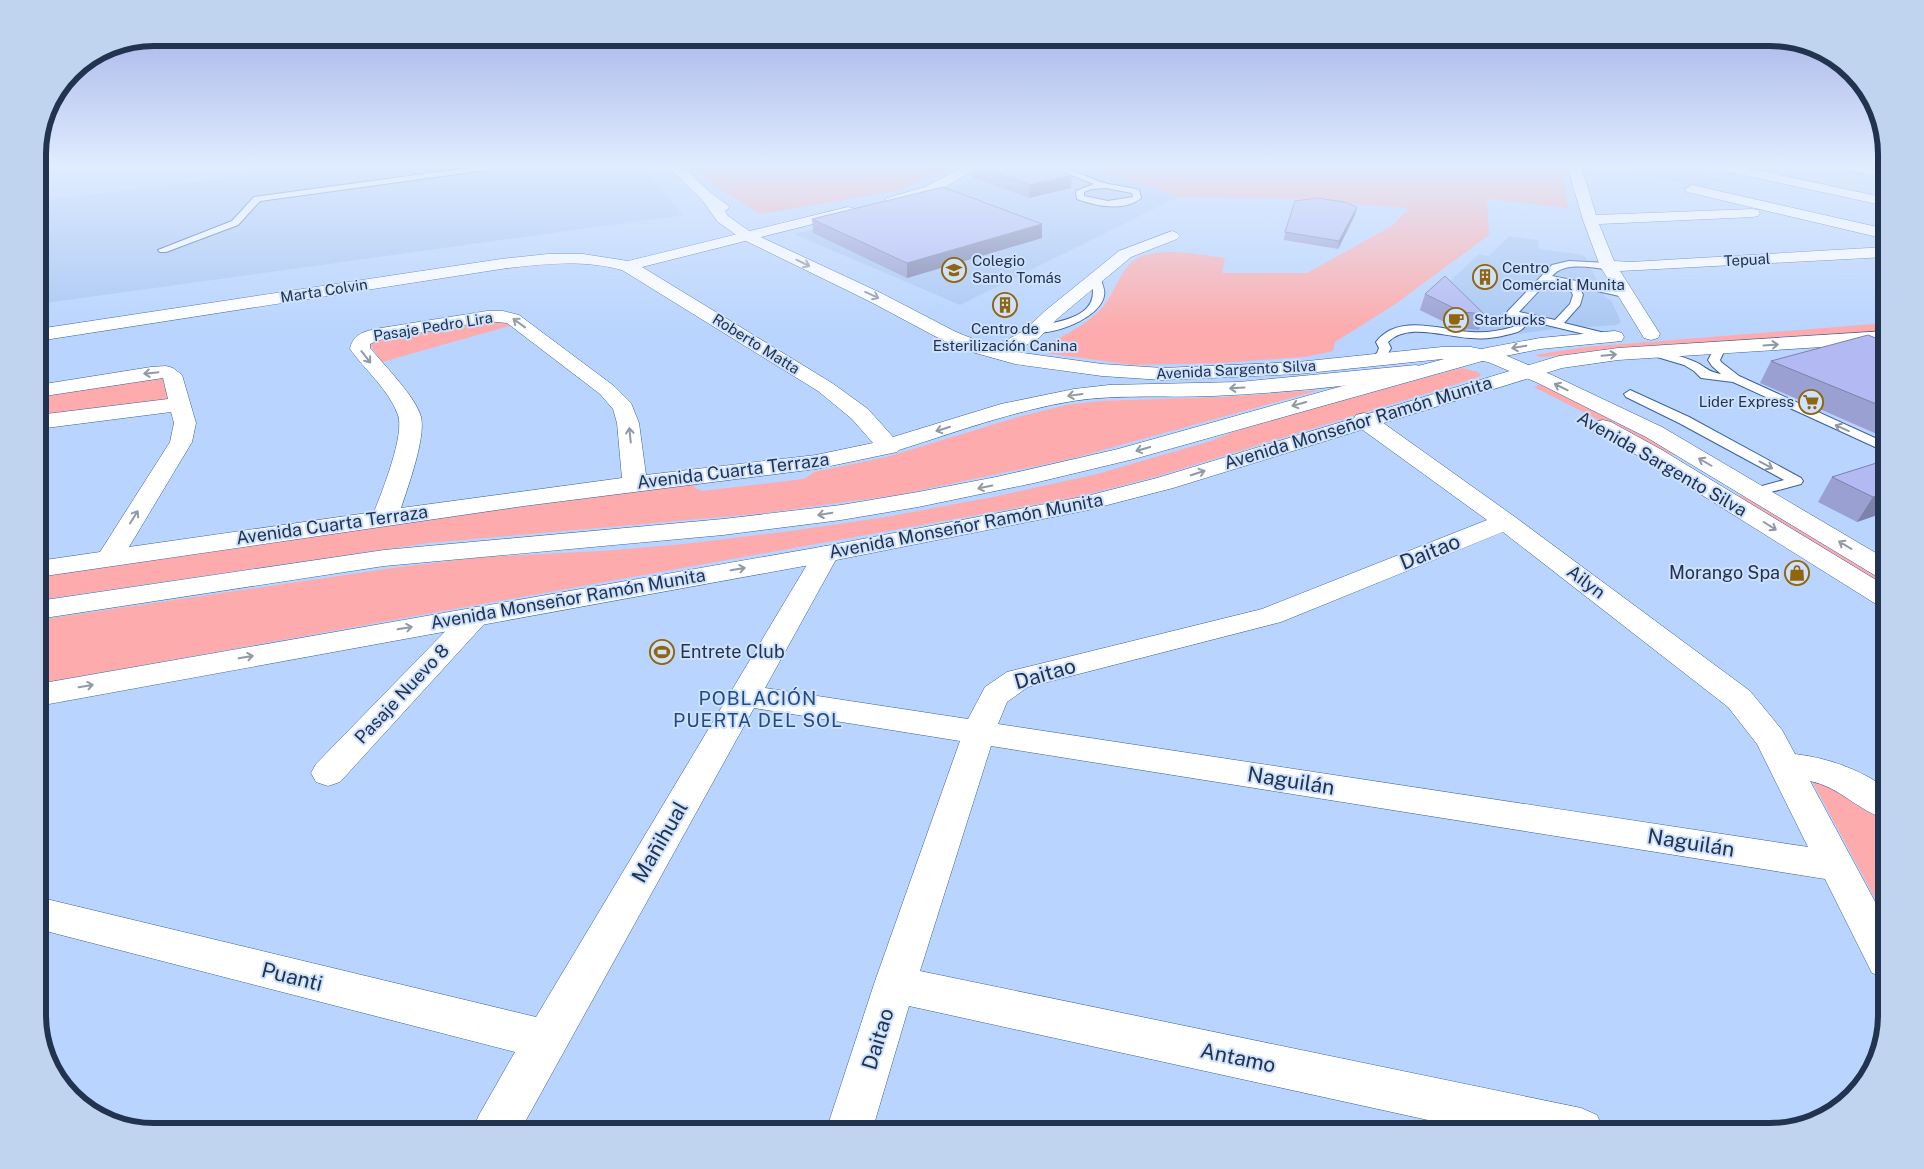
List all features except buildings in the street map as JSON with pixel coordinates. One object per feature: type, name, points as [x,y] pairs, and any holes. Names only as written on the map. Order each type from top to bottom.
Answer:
[{"type":"street","name":"Avenida Sargento Silva","points":[[728,222],[938,311]]},
{"type":"street","name":"Marta Colvin","points":[[46,334],[508,263],[556,259],[619,264],[806,222]]},
{"type":"street","points":[[1591,222],[1608,266],[1651,343]]},
{"type":"street","points":[[1833,222],[1878,232]]},
{"type":"street","name":"Avenida Sargento Silva","points":[[756,234],[956,339],[1015,358],[1102,370],[1163,374],[1274,370],[1380,354],[1422,360]]},
{"type":"street","points":[[1010,346],[1018,343],[1036,330],[1051,314],[1125,254],[1172,236]]},
{"type":"street","name":"Tepual","points":[[1608,266],[1631,267],[1878,252]]},
{"type":"street","name":"Roberto Matta","points":[[619,264],[825,387],[860,414],[889,447]]},
{"type":"street","name":"Pasaje Pedro Lira","points":[[385,517],[410,435],[411,419],[400,400],[360,349],[361,342],[366,338],[384,332],[487,316],[503,316],[513,319],[613,396],[622,408],[628,423],[635,483]]},
{"type":"street","name":"Avenida Sargento Silva","points":[[956,320],[1044,362]]},
{"type":"street","name":"Avenida Monseñor Ramón Munita","points":[[46,694],[826,554],[1120,496],[1527,370],[1707,330]]},
{"type":"street","name":"Avenida Monseñor Ramón Munita","points":[[46,609],[384,558],[439,551],[748,524],[965,491],[1083,465],[1422,360],[1474,357],[1538,344],[1609,337],[1719,349],[1878,339]]},
{"type":"street","name":"Avenida Sargento Silva","points":[[1474,357],[1527,370],[1654,432],[1878,565]]},
{"type":"street","name":"Avenida Sargento Silva","points":[[1474,357],[1503,378],[1624,438],[1878,593]]},
{"type":"street","name":"Avenida Cuarta Terraza","points":[[46,568],[385,517],[635,483],[817,462],[889,447],[1006,410],[1080,394],[1119,391],[1212,390],[1297,384],[1422,360]]},
{"type":"street","points":[[46,390],[151,373],[166,372],[172,375],[185,423],[181,442],[109,558]]},
{"type":"street","points":[[46,421],[181,404]]},
{"type":"street","name":"Ailyn","points":[[1364,420],[1506,522],[1725,686],[1753,714],[1770,738],[1878,945]]},
{"type":"street","points":[[1698,482],[1728,490],[1756,492]]},
{"type":"street","name":"Daitao","points":[[852,1123],[895,984],[979,732],[992,698],[1001,688],[1018,679],[1271,616],[1506,522]]},
{"type":"street","name":"Mañihual","points":[[501,1123],[546,1040],[826,554]]},
{"type":"street","name":"Pasaje Nuevo 8","points":[[328,773],[476,616]]},
{"type":"street","name":"Naguilán","points":[[744,696],[1837,866]]},
{"type":"street","points":[[1784,765],[1814,769],[1835,775],[1861,787],[1878,800]]},
{"type":"street","name":"Puanti","points":[[46,915],[546,1040]]},
{"type":"street","name":"Antamo","points":[[895,984],[1539,1123]]},
{"type":"lane","points":[[163,250],[237,222]]},
{"type":"lane","points":[[1512,313],[1554,267],[1564,264],[1608,266]]},
{"type":"lane","points":[[1036,330],[1067,323],[1093,310],[1098,302],[1100,290],[1095,277]]},
{"type":"lane","points":[[1545,278],[1624,294]]},
{"type":"lane","points":[[1557,324],[1575,304],[1578,295],[1572,283]]},
{"type":"lane","points":[[1512,313],[1609,337]]},
{"type":"lane","points":[[1380,354],[1384,339],[1398,331],[1407,329],[1424,329],[1473,336],[1512,331],[1521,325],[1512,313]]},
{"type":"lane","points":[[1651,343],[1698,368],[1705,375],[1734,379]]},
{"type":"lane","points":[[1719,349],[1714,360],[1716,364],[1734,379],[1878,444]]},
{"type":"lane","points":[[1630,394],[1684,420],[1796,482],[1756,492]]},
{"type":"shaded area","points":[[46,222],[636,222],[46,303]]},
{"type":"shaded area","points":[[842,222],[1128,222],[960,305],[794,234]]},
{"type":"shaded area","points":[[1396,222],[1488,222],[1489,235],[1394,305],[1335,342],[1333,351],[1305,357],[1220,363],[1133,365],[1032,351],[1070,332],[1087,321],[1107,302],[1128,266],[1141,257],[1152,253],[1177,252],[1225,258],[1222,273],[1307,273],[1392,226]]},
{"type":"shaded area","points":[[1509,236],[1538,240],[1539,249],[1584,255],[1606,298],[1611,300],[1621,322],[1616,325],[1555,329],[1478,339],[1419,310],[1479,254],[1489,256]]},
{"type":"shaded area","points":[[496,317],[513,325],[382,362],[370,345],[372,340]]},
{"type":"shaded area","points":[[1878,324],[1878,334],[1541,357],[1534,355],[1586,347]]},
{"type":"shaded area","points":[[1461,368],[1478,372],[1481,375],[1435,391],[1158,476],[1077,497],[46,683],[46,619],[400,567],[483,557],[603,551],[684,544],[886,517],[993,497],[1097,474],[1211,441],[1277,418]]},
{"type":"shaded area","points":[[149,375],[164,377],[170,403],[46,419],[46,392]]},
{"type":"shaded area","points":[[1541,384],[1689,459],[1660,451],[1534,387]]},
{"type":"shaded area","points":[[1320,390],[1070,459],[897,495],[766,513],[428,543],[46,599],[46,575],[694,482],[695,488],[702,491],[804,479],[814,472],[887,457],[1018,417],[1067,405],[1100,401],[1222,397]]},
{"type":"shaded area","points":[[1722,491],[1752,499],[1878,574],[1878,585]]},
{"type":"shaded area","points":[[1810,777],[1869,801],[1878,807],[1878,904]]},
{"type":"place","name":"Colegio Santo Tomás","points":[[954,270]]},
{"type":"place","name":"Centro Comercial Munita","points":[[1485,277]]},
{"type":"place","name":"Centro de Esterilización Canina","points":[[1005,305]]},
{"type":"place","name":"Starbucks","points":[[1456,320]]},
{"type":"place","name":"Lider Express","points":[[1811,402]]},
{"type":"place","name":"Morango Spa","points":[[1797,573]]},
{"type":"place","name":"Entrete Club","points":[[662,652]]},
{"type":"district","name":"POBLACIÓN PUERTA DEL SOL","points":[[758,709]]}]
